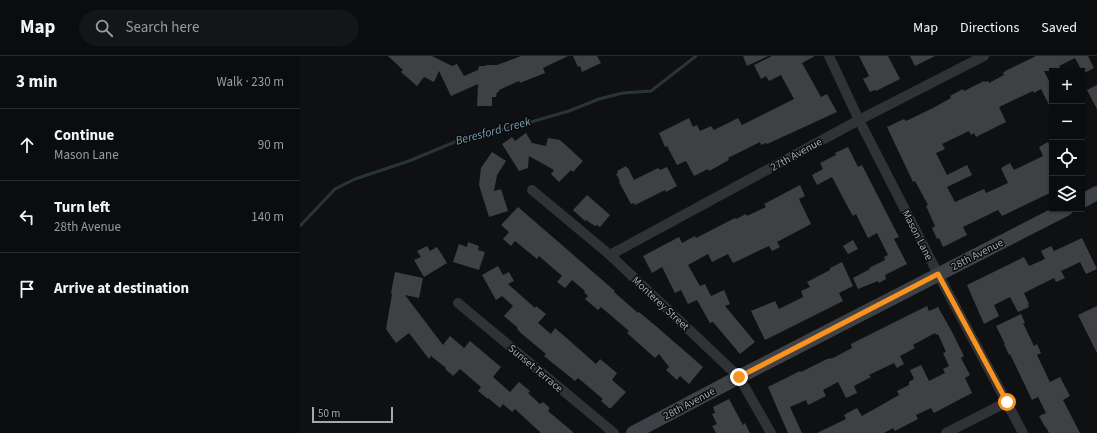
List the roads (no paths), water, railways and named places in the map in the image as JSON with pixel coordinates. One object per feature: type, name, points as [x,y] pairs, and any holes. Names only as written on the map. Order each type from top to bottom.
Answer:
[{"type":"street","name":"Mason Lane","points":[[830,56],[859,120],[938,274],[1023,433]]},
{"type":"street","name":"27th Avenue","points":[[610,255],[859,120],[984,56]]},
{"type":"street","name":"Monterey Street","points":[[532,190],[610,255],[739,377],[771,433]]},
{"type":"street","points":[[1085,199],[1097,193]]},
{"type":"street","name":"28th Avenue","points":[[632,433],[1060,212]]},
{"type":"street","name":"Sunset Terrace","points":[[458,304],[614,433]]},
{"type":"street","points":[[946,433],[1007,402]]},
{"type":"waterway","name":"Beresford Creek","points":[[300,226],[335,189],[355,179],[409,161],[462,139],[517,126],[569,111],[599,99],[623,93],[651,91],[696,56]]}]
